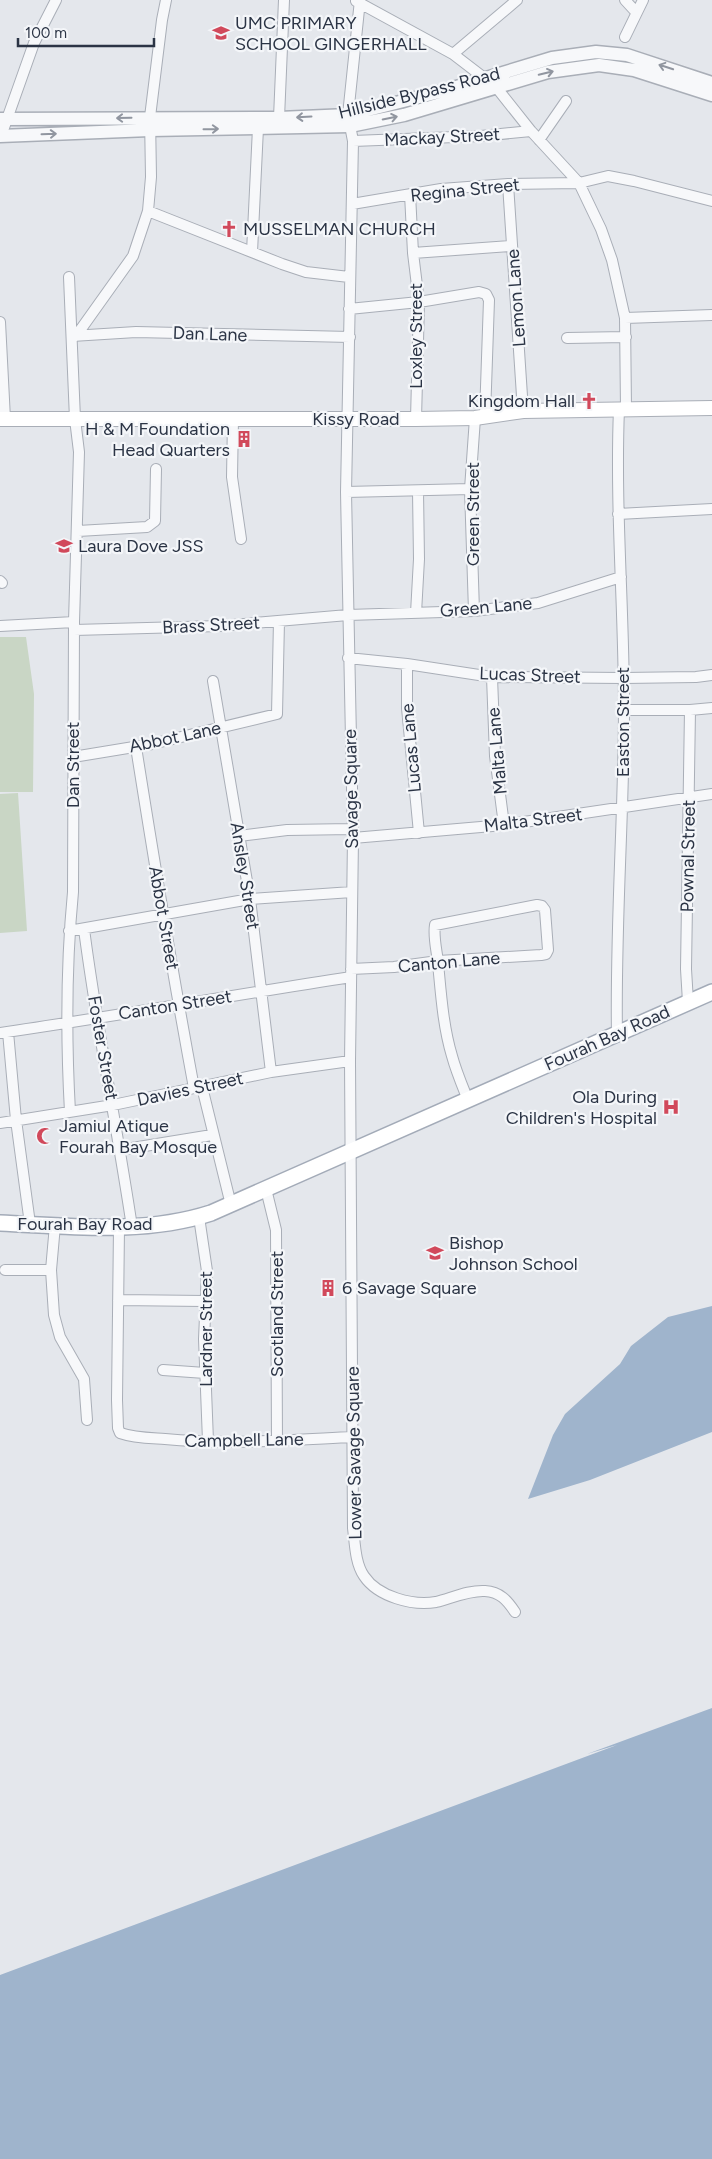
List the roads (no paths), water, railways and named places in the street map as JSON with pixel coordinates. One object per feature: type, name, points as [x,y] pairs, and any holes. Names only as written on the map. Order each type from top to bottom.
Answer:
[{"type":"main road","name":"Kissy Road","points":[[2,419],[416,419],[480,417],[523,412],[712,408]]},
{"type":"main road","name":"Fourah Bay Road","points":[[400,1135],[468,1100],[499,1091],[712,992]]},
{"type":"main road","name":"Fourah Bay Road","points":[[0,1223],[125,1227],[151,1226],[198,1217],[400,1135],[712,1001]]},
{"type":"street","points":[[1,136],[3,119],[34,43],[56,0]]},
{"type":"street","points":[[73,336],[133,256],[148,211],[151,177],[150,124],[166,0]]},
{"type":"street","points":[[279,118],[284,0]]},
{"type":"street","points":[[453,54],[517,0]]},
{"type":"street","points":[[625,0],[636,12]]},
{"type":"street","points":[[625,36],[643,0]]},
{"type":"street","name":"Easton Street","points":[[358,1],[453,54],[496,87],[531,131],[579,183],[601,229],[612,260],[625,318],[626,337],[618,514],[624,710],[617,949],[617,1035]]},
{"type":"street","name":"Savage Square","points":[[346,1156],[350,1061],[352,892],[346,492],[352,204],[352,141],[349,120],[358,1]]},
{"type":"street","name":"Hillside Bypass Road","points":[[3,119],[258,128],[314,128],[349,120],[552,58],[596,52],[627,55],[712,84]]},
{"type":"street","name":"Hillside Bypass Road","points":[[1,136],[150,124],[279,118],[349,120],[404,115],[548,72],[599,65],[634,70],[712,95]]},
{"type":"street","points":[[539,140],[566,101]]},
{"type":"street","points":[[252,252],[258,128]]},
{"type":"street","name":"Mackay Street","points":[[352,141],[472,136],[531,131]]},
{"type":"street","name":"Regina Street","points":[[352,204],[441,189],[508,184],[579,183],[608,176],[634,180],[712,201]]},
{"type":"street","name":"Lemon Lane","points":[[508,184],[523,412]]},
{"type":"street","name":"Loxley Street","points":[[410,194],[413,253],[419,302],[416,419]]},
{"type":"street","points":[[148,211],[306,272],[349,277]]},
{"type":"street","points":[[413,253],[512,246]]},
{"type":"street","name":"Dan Street","points":[[68,277],[79,452],[74,626],[73,892],[69,931],[67,1024],[70,1112]]},
{"type":"street","name":"Green Street","points":[[419,302],[479,292],[486,294],[489,300],[480,417],[470,489],[474,611]]},
{"type":"street","points":[[349,309],[419,302]]},
{"type":"street","points":[[625,318],[712,316]]},
{"type":"street","points":[[0,322],[2,419]]},
{"type":"street","name":"Dan Lane","points":[[73,336],[136,332],[350,337]]},
{"type":"street","points":[[567,338],[626,337]]},
{"type":"street","points":[[233,419],[232,477],[240,539]]},
{"type":"street","points":[[78,531],[147,527],[152,524],[155,521],[156,469]]},
{"type":"street","points":[[346,492],[470,489]]},
{"type":"street","points":[[416,613],[419,559],[418,491]]},
{"type":"street","points":[[618,514],[712,510]]},
{"type":"street","name":"Green Lane","points":[[348,615],[474,611],[538,603],[621,577]]},
{"type":"street","name":"Brass Street","points":[[0,626],[211,626],[348,615]]},
{"type":"street","name":"Abbot Lane","points":[[73,757],[136,747],[277,714],[280,621]]},
{"type":"street","name":"Lucas Street","points":[[348,658],[407,664],[492,677],[624,678],[712,675]]},
{"type":"street","name":"Lucas Lane","points":[[407,664],[407,708],[419,833]]},
{"type":"street","name":"Malta Lane","points":[[492,677],[495,756],[504,825]]},
{"type":"street","name":"Ansley Street","points":[[213,681],[250,899],[263,990],[271,1072]]},
{"type":"street","points":[[624,710],[712,708]]},
{"type":"street","name":"Pownal Street","points":[[688,1002],[686,969],[690,710]]},
{"type":"street","name":"Abbot Street","points":[[136,747],[162,915],[172,958],[178,1005],[198,1088],[231,1204]]},
{"type":"street","name":"Malta Street","points":[[238,836],[287,830],[352,834],[419,833],[504,825],[712,794]]},
{"type":"street","points":[[69,931],[250,899],[352,892]]},
{"type":"street","name":"Canton Lane","points":[[351,973],[438,961],[546,954],[548,950],[545,910],[542,906],[536,905],[435,925],[438,961]]},
{"type":"street","name":"Foster Street","points":[[84,928],[96,1018],[120,1150],[125,1227]]},
{"type":"street","points":[[438,961],[447,1036],[456,1070],[468,1100]]},
{"type":"street","name":"Canton Street","points":[[4,1033],[178,1005],[351,973]]},
{"type":"street","points":[[4,1033],[30,1224]]},
{"type":"street","name":"Davies Street","points":[[0,1124],[113,1105],[271,1072],[350,1061]]},
{"type":"street","points":[[120,1150],[212,1136]]},
{"type":"street","name":"Lower Savage Square","points":[[346,1156],[353,1437],[353,1528],[358,1562],[363,1575],[371,1584],[389,1595],[410,1602],[434,1602],[485,1591],[501,1595],[515,1612]]},
{"type":"street","name":"Scotland Street","points":[[266,1189],[276,1230],[277,1441]]},
{"type":"street","name":"Lardner Street","points":[[198,1217],[207,1271],[204,1301],[208,1441]]},
{"type":"street","points":[[54,1225],[51,1270],[54,1315],[60,1338],[84,1379],[88,1420]]},
{"type":"street","points":[[125,1227],[118,1300],[204,1301]]},
{"type":"street","points":[[5,1270],[51,1270]]},
{"type":"street","name":"Campbell Lane","points":[[118,1300],[118,1428],[120,1433],[135,1437],[208,1441],[277,1441],[353,1437]]},
{"type":"street","points":[[163,1370],[205,1373]]},
{"type":"water","points":[[712,1306],[712,1432],[590,1480],[528,1499],[553,1435],[565,1414],[620,1364],[631,1346],[668,1317]]},
{"type":"water","points":[[712,1708],[712,2159],[0,2159],[0,1975]]},
{"type":"place","name":"UMC PRIMARY SCHOOL GINGERHALL","points":[[221,33]]},
{"type":"place","name":"MUSSELMAN CHURCH","points":[[229,229]]},
{"type":"place","name":"Kingdom Hall","points":[[589,401]]},
{"type":"place","name":"H & M Foundation Head Quarters","points":[[244,439]]},
{"type":"place","name":"Laura Dove JSS","points":[[64,546]]},
{"type":"place","name":"Ola During Children's Hospital","points":[[671,1107]]},
{"type":"place","name":"Jamiul Atique Fourah Bay Mosque","points":[[45,1136]]},
{"type":"place","name":"Bishop Johnson School","points":[[435,1253]]},
{"type":"place","name":"6 Savage Square","points":[[328,1288]]}]
